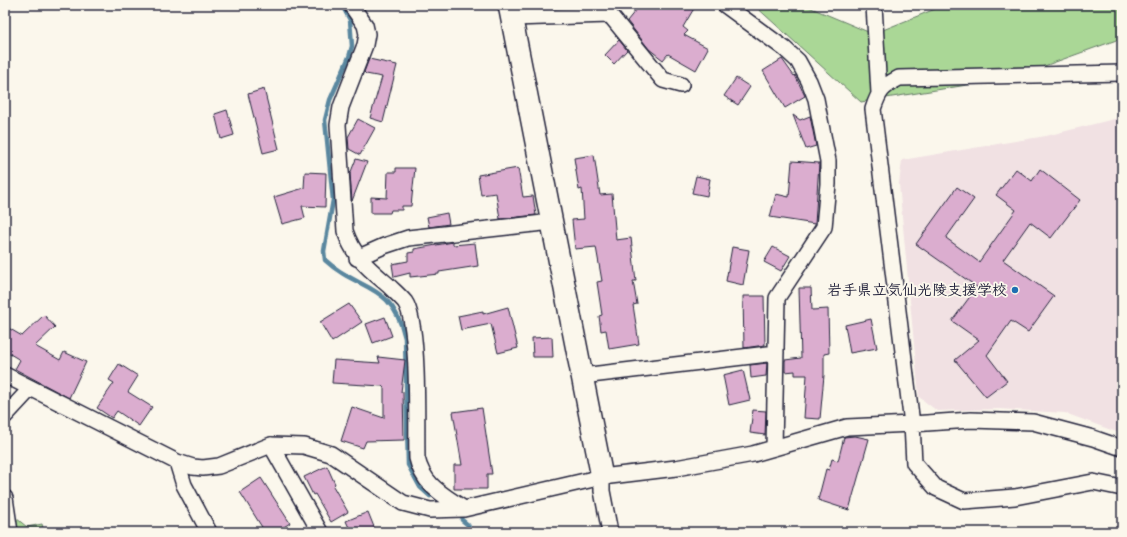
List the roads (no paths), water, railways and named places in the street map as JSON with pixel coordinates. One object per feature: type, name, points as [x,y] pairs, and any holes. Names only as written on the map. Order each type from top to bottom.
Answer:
[{"type":"street","points":[[351,5],[365,25],[367,34],[365,45],[341,107],[338,125],[345,231],[350,246],[357,258],[406,304],[412,319],[414,339],[417,458],[420,470],[434,488],[464,509]]},
{"type":"street","points":[[725,5],[785,49],[798,61],[809,81],[816,99],[828,161],[828,184],[824,227],[777,298],[774,448]]},
{"type":"street","points":[[874,5],[879,93]]},
{"type":"street","points":[[610,532],[602,491],[602,477],[511,12],[611,10],[663,80],[681,85]]},
{"type":"street","points":[[1122,73],[899,78],[885,85],[879,93],[873,109],[912,424],[914,463],[936,488],[964,501],[1016,497],[1093,482],[1122,488]]},
{"type":"street","points":[[357,258],[384,246],[408,238],[552,222]]},
{"type":"street","points":[[582,376],[776,353]]},
{"type":"street","points":[[5,375],[177,462],[193,467],[203,468],[219,466],[271,445],[304,446],[331,454],[403,503],[430,510],[464,509],[602,477],[676,468],[753,454],[846,427],[971,420],[1033,422],[1093,438],[1122,448]]},
{"type":"street","points":[[5,416],[31,388]]},
{"type":"street","points":[[271,445],[320,532]]},
{"type":"street","points":[[177,462],[184,485],[209,532]]},
{"type":"street","points":[[5,498],[10,532]]},
{"type":"waterway","points":[[339,5],[344,9],[350,20],[352,46],[349,57],[330,100],[325,120],[333,200],[324,251],[325,260],[350,278],[383,297],[392,306],[399,320],[405,338],[408,465],[420,487],[430,496]]},
{"type":"waterway","points":[[462,520],[468,525],[471,532]]},
{"type":"place","name":"岩手県立気仙光陵支援学校","points":[[1015,290]]}]
